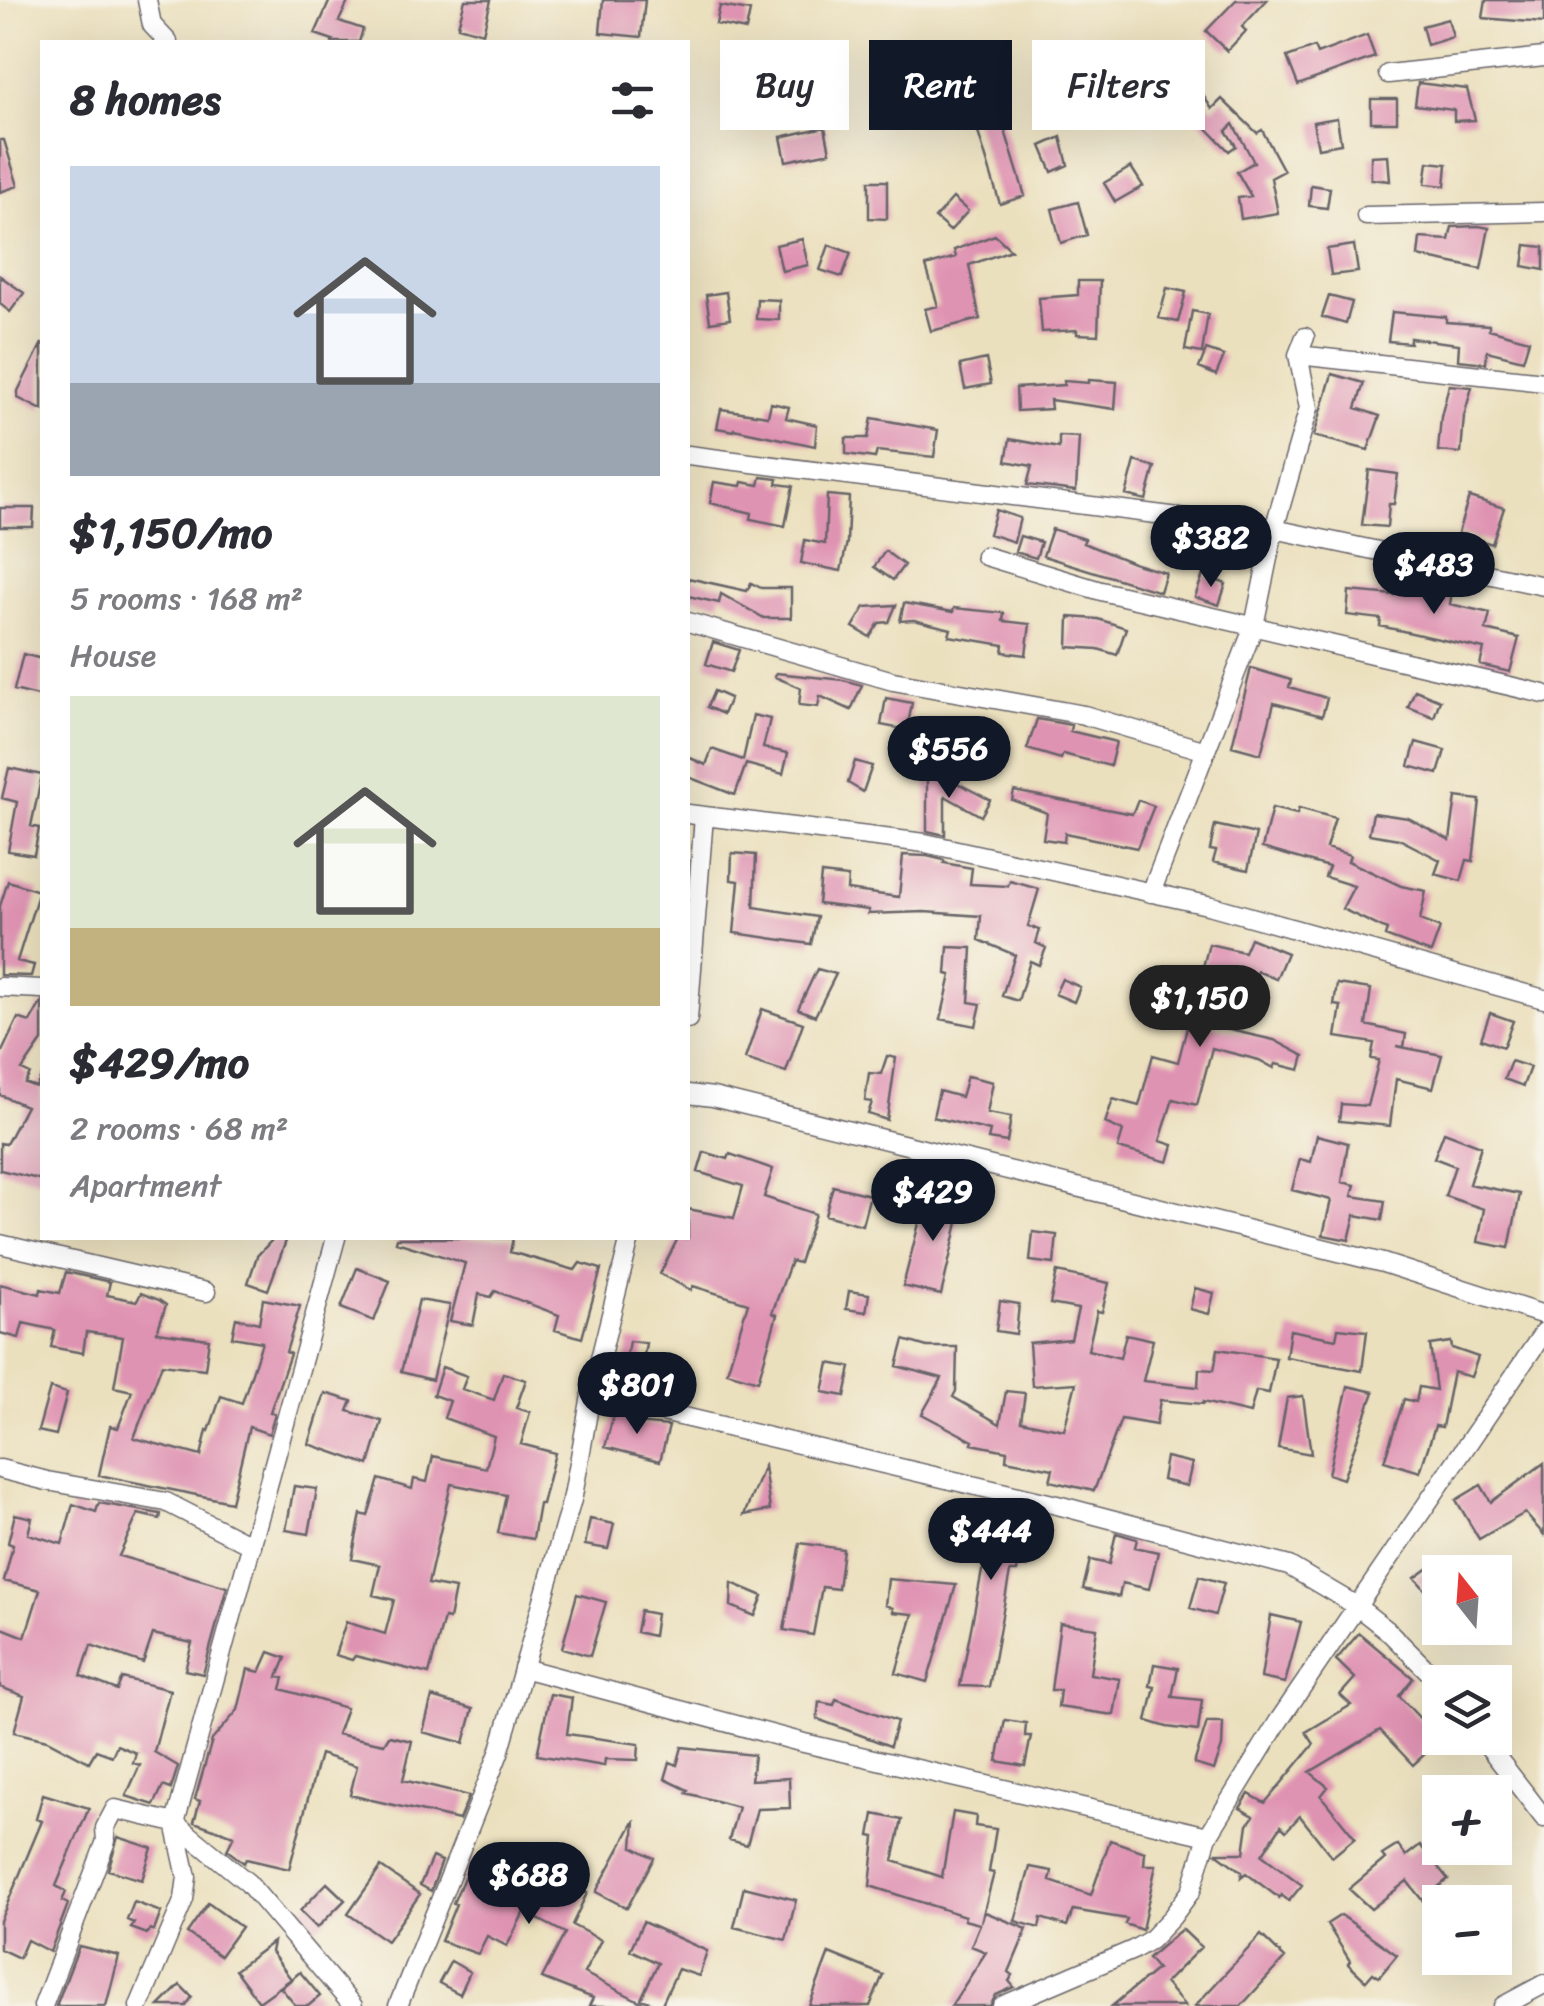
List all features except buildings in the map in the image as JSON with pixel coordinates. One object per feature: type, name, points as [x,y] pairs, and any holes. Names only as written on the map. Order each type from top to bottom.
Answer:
[{"type":"street","points":[[147,0],[152,25],[166,40]]},
{"type":"street","points":[[1388,74],[1544,57]]},
{"type":"street","points":[[1366,216],[1544,212]]},
{"type":"street","points":[[1152,894],[1254,626],[1274,529],[1308,408],[1298,356],[1305,336]]},
{"type":"street","points":[[1298,356],[1544,382]]},
{"type":"street","points":[[690,455],[1274,529],[1544,586]]},
{"type":"street","points":[[985,556],[1101,590],[1544,694]]},
{"type":"street","points":[[690,623],[893,681],[1084,715],[1206,750]]},
{"type":"street","points":[[690,957],[696,814],[926,843],[1212,906],[1544,999]]},
{"type":"street","points":[[0,987],[40,989]]},
{"type":"street","points":[[690,1094],[713,1096],[1383,1263],[1544,1315]]},
{"type":"street","points":[[139,2006],[184,1899],[187,1877],[175,1823],[335,1240]]},
{"type":"street","points":[[398,2006],[499,1752],[573,1496],[591,1395],[630,1240]]},
{"type":"street","points":[[0,1244],[56,1247],[206,1292]]},
{"type":"street","points":[[1002,2006],[1150,1940],[1172,1917],[1191,1890],[1208,1836],[1355,1605],[1544,1332]]},
{"type":"street","points":[[591,1395],[1061,1506],[1289,1566],[1355,1605],[1422,1665]]},
{"type":"street","points":[[0,1469],[47,1482],[166,1502],[252,1546]]},
{"type":"street","points":[[523,1668],[804,1742],[1208,1836]]},
{"type":"street","points":[[1495,1755],[1544,1818]]},
{"type":"street","points":[[44,2006],[106,1842],[105,1828],[114,1809],[175,1823],[248,1883],[354,2006]]},
{"type":"street","points":[[1502,2006],[1544,1984]]}]
